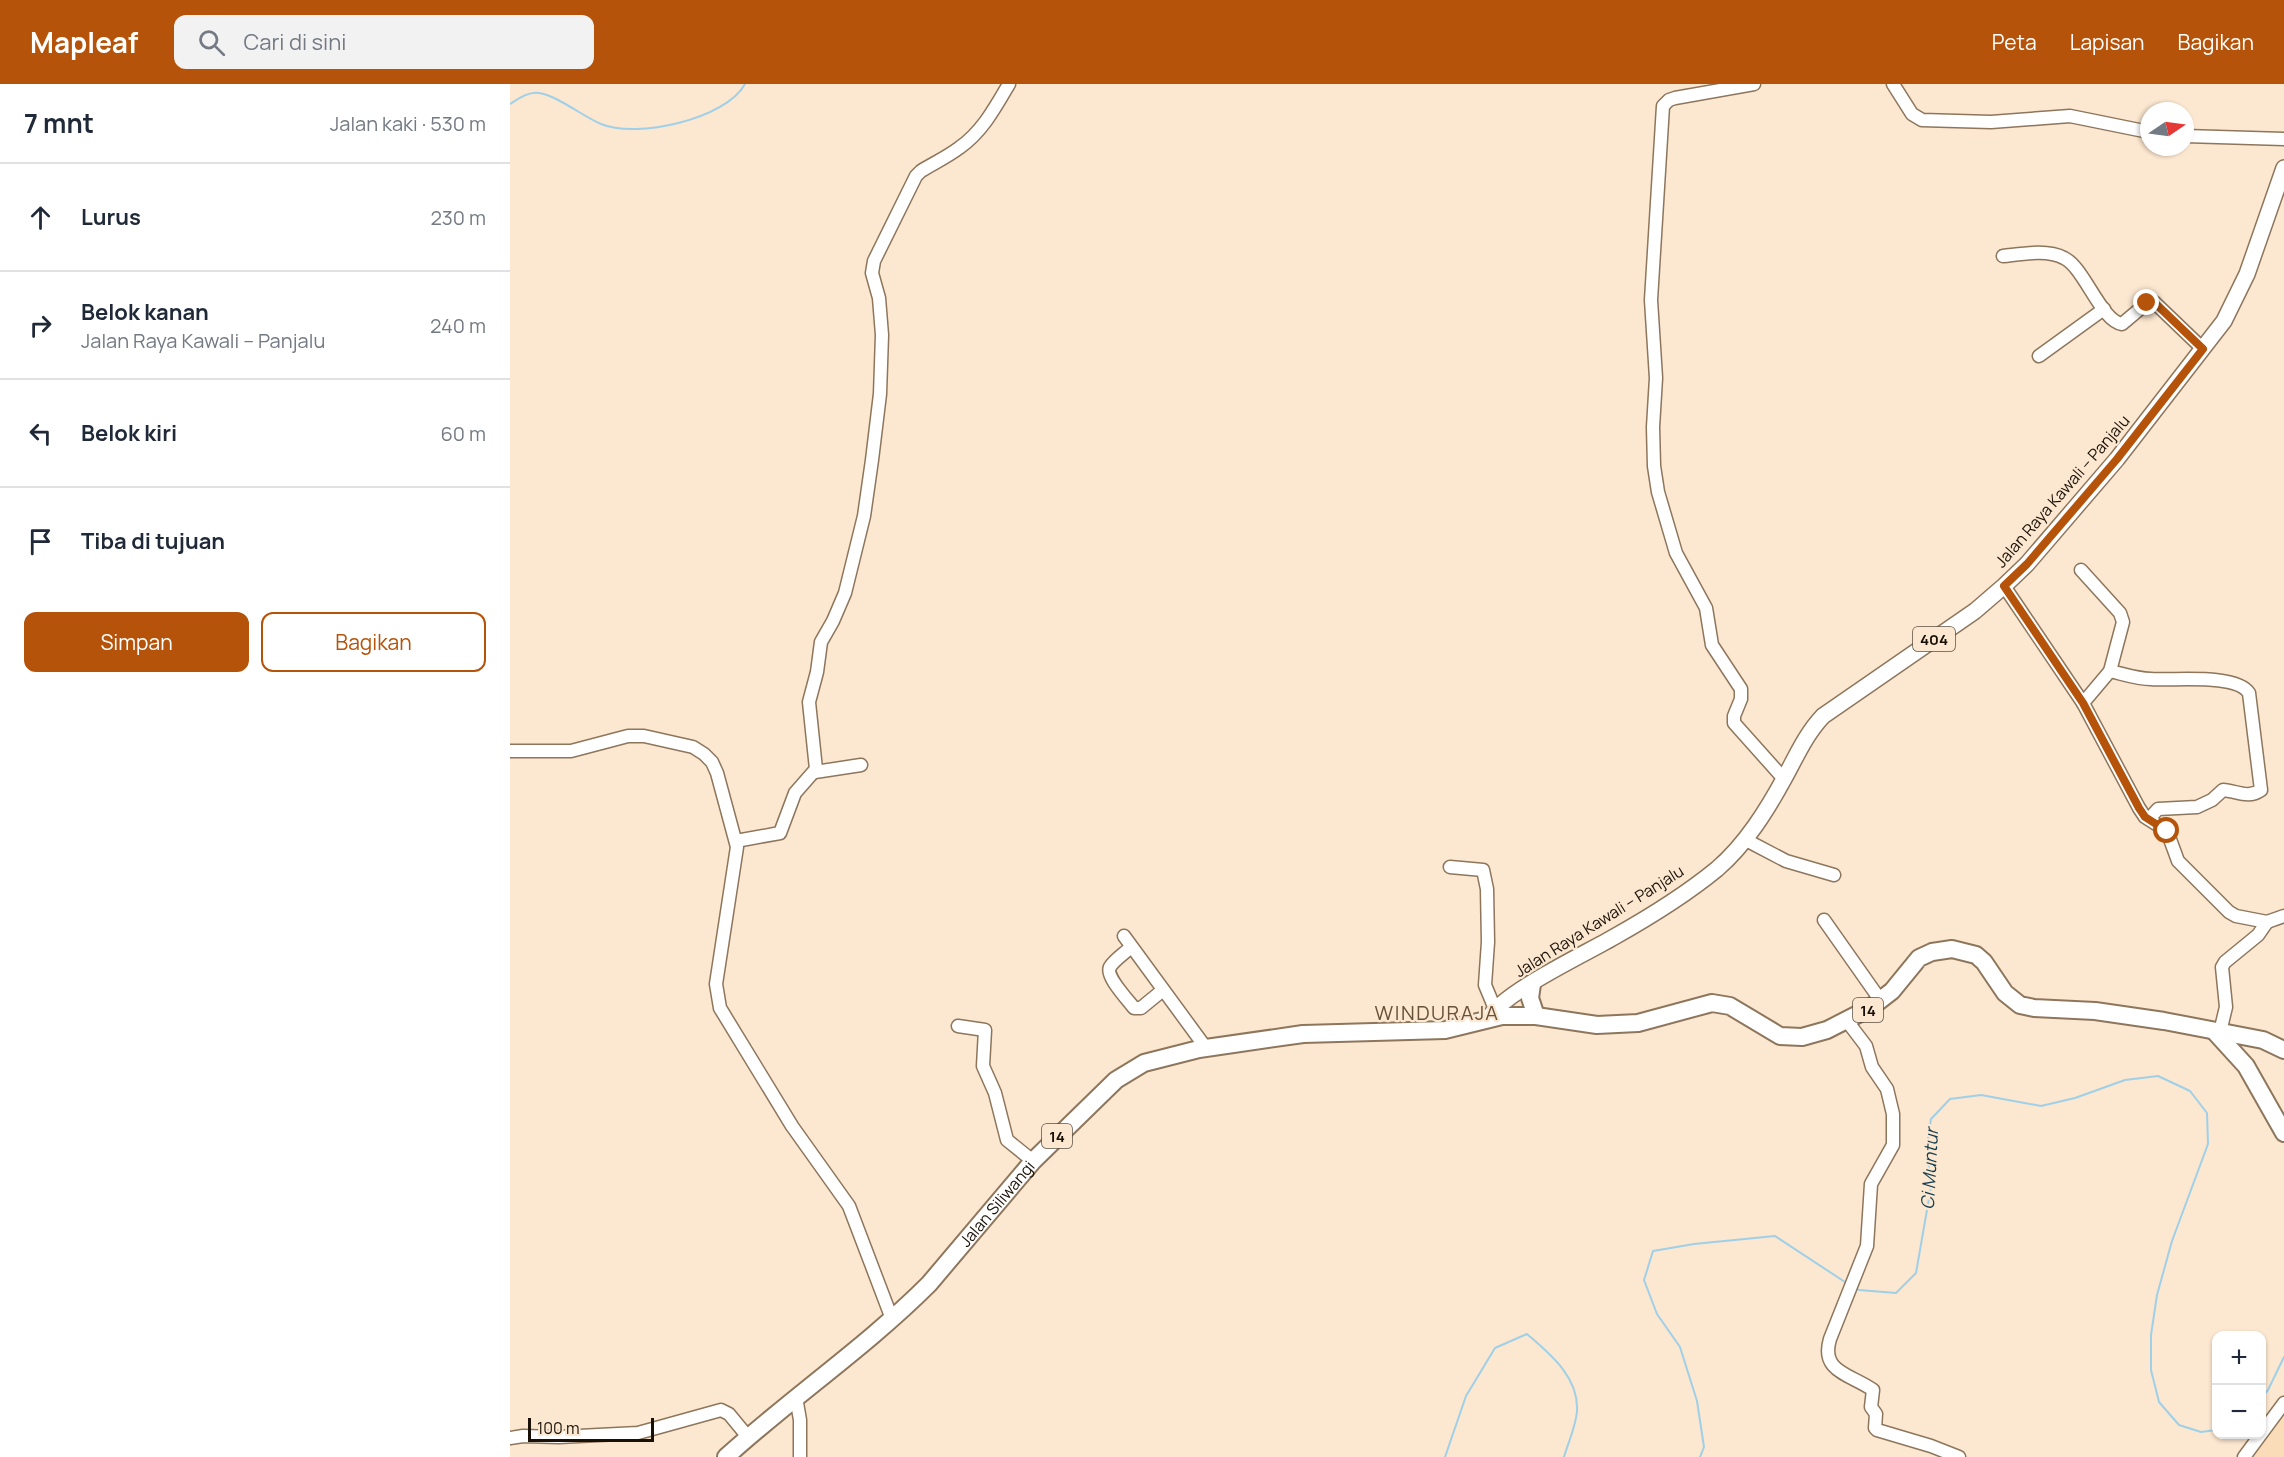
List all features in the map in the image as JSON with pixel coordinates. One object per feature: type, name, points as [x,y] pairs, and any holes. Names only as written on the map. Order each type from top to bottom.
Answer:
[{"type":"highway","name":"14","points":[[1492,1014],[1536,1016],[1597,1025],[1638,1023],[1699,1006],[1721,1003],[1740,1011],[1780,1036],[1816,1035],[1847,1021],[1881,1001],[1919,958],[1932,952],[1952,949],[1976,955],[1984,962],[2005,993],[2020,1005],[2130,1015],[2263,1040],[2284,1050]]},
{"type":"highway","points":[[1532,984],[1530,999],[1536,1016]]},
{"type":"highway","name":"Jalan Siliwangi","points":[[726,1457],[892,1319],[929,1284],[1033,1161],[1127,1072],[1157,1059],[1206,1048],[1304,1034],[1445,1030],[1492,1014]]},
{"type":"highway","points":[[2217,1032],[2246,1066],[2284,1133]]},
{"type":"main road","name":"Jalan Raya Kawali – Panjalu","points":[[1492,1014],[1532,984],[1615,937],[1717,869],[1746,840],[1784,779],[1811,728],[1823,716],[1975,610],[2027,564],[2117,459],[2224,321],[2247,274],[2284,168]]},
{"type":"street","points":[[815,772],[816,762],[809,702],[817,672],[821,642],[839,608],[850,573],[864,516],[874,449],[882,335],[881,310],[872,267],[916,176],[960,147],[979,130],[992,115],[1009,84]]},
{"type":"street","points":[[1754,84],[1675,98],[1663,106],[1651,300],[1656,378],[1652,443],[1658,492],[1676,553],[1704,603],[1712,645],[1741,689],[1741,699],[1734,716],[1734,723],[1784,779]]},
{"type":"street","points":[[1893,84],[1912,114],[1922,120],[1991,122],[2070,116],[2140,130]]},
{"type":"street","points":[[2194,136],[2284,139]]},
{"type":"street","points":[[2003,256],[2044,254],[2063,257],[2072,264],[2115,321],[2122,324],[2147,303],[2154,302],[2203,349]]},
{"type":"street","points":[[2039,356],[2104,309]]},
{"type":"street","points":[[2081,570],[2123,618],[2110,671],[2083,703]]},
{"type":"street","points":[[2004,586],[2083,703],[2139,808],[2149,819],[2167,831],[2180,864],[2229,912],[2236,916],[2267,922],[2284,916]]},
{"type":"street","points":[[2110,671],[2143,679],[2184,678],[2223,682],[2243,687],[2249,693],[2261,790],[2248,795],[2223,790],[2204,805],[2193,808],[2158,809],[2149,819]]},
{"type":"street","points":[[510,751],[570,751],[637,736],[693,747],[712,762],[736,841],[737,853],[716,984],[720,1008],[801,1140],[849,1206],[892,1319]]},
{"type":"street","points":[[736,841],[780,833],[795,793],[815,772],[861,765]]},
{"type":"street","points":[[1746,840],[1786,861],[1833,875]]},
{"type":"street","points":[[1450,867],[1477,868],[1483,870],[1484,873],[1487,889],[1488,942],[1485,985],[1492,1014]]},
{"type":"street","points":[[1824,920],[1881,1001]]},
{"type":"street","points":[[2217,1032],[2226,1007],[2222,967],[2258,935],[2267,922]]},
{"type":"street","points":[[1124,936],[1206,1048]]},
{"type":"street","points":[[1131,947],[1111,966],[1109,972],[1112,980],[1134,1008],[1141,1008],[1164,990]]},
{"type":"street","points":[[1847,1021],[1866,1046],[1872,1067],[1887,1089],[1895,1129],[1891,1152],[1871,1184],[1868,1239],[1830,1339],[1828,1360],[1837,1369],[1874,1391],[1871,1407],[1876,1414],[1876,1429],[1959,1457]]},
{"type":"street","points":[[958,1026],[985,1030],[983,1066],[995,1093],[1007,1140],[1033,1161]]},
{"type":"street","points":[[796,1397],[800,1420],[800,1457]]},
{"type":"street","points":[[2244,1457],[2284,1403]]},
{"type":"street","points":[[510,1438],[638,1433],[721,1410],[729,1414],[748,1437]]},
{"type":"shaded area","points":[[2284,1411],[2284,1457],[2251,1457]]},
{"type":"waterway","points":[[510,104],[528,94],[539,93],[601,124],[636,129],[679,123],[701,116],[720,107],[735,96],[745,84]]},
{"type":"waterway","name":"Ci Muntur","points":[[1856,1288],[1896,1293],[1916,1273],[1931,1187],[1927,1146],[1931,1119],[1950,1099],[1981,1095],[2041,1106],[2075,1098],[2125,1080],[2158,1076],[2190,1091],[2207,1113],[2208,1144],[2172,1241],[2157,1295],[2151,1335],[2151,1370],[2159,1402],[2179,1425],[2201,1432],[2212,1431]]},
{"type":"waterway","name":"Ci Muntur","points":[[1700,1457],[1704,1447],[1697,1401],[1680,1347],[1657,1314],[1644,1280],[1653,1251],[1694,1244],[1775,1236],[1848,1284]]},
{"type":"waterway","name":"Ci Muntur","points":[[1445,1457],[1466,1396],[1495,1348],[1527,1334],[1561,1367],[1573,1387],[1577,1411],[1564,1457]]},
{"type":"waterway","name":"Ci Muntur","points":[[2266,1392],[2284,1357]]},
{"type":"district","name":"WINDURAJA","points":[[1437,1012]]},
{"type":"route","points":[[2147,303],[2151,301],[2156,304],[2203,349],[2117,459],[2027,564],[2004,586],[2083,703],[2142,813],[2167,831]]}]
